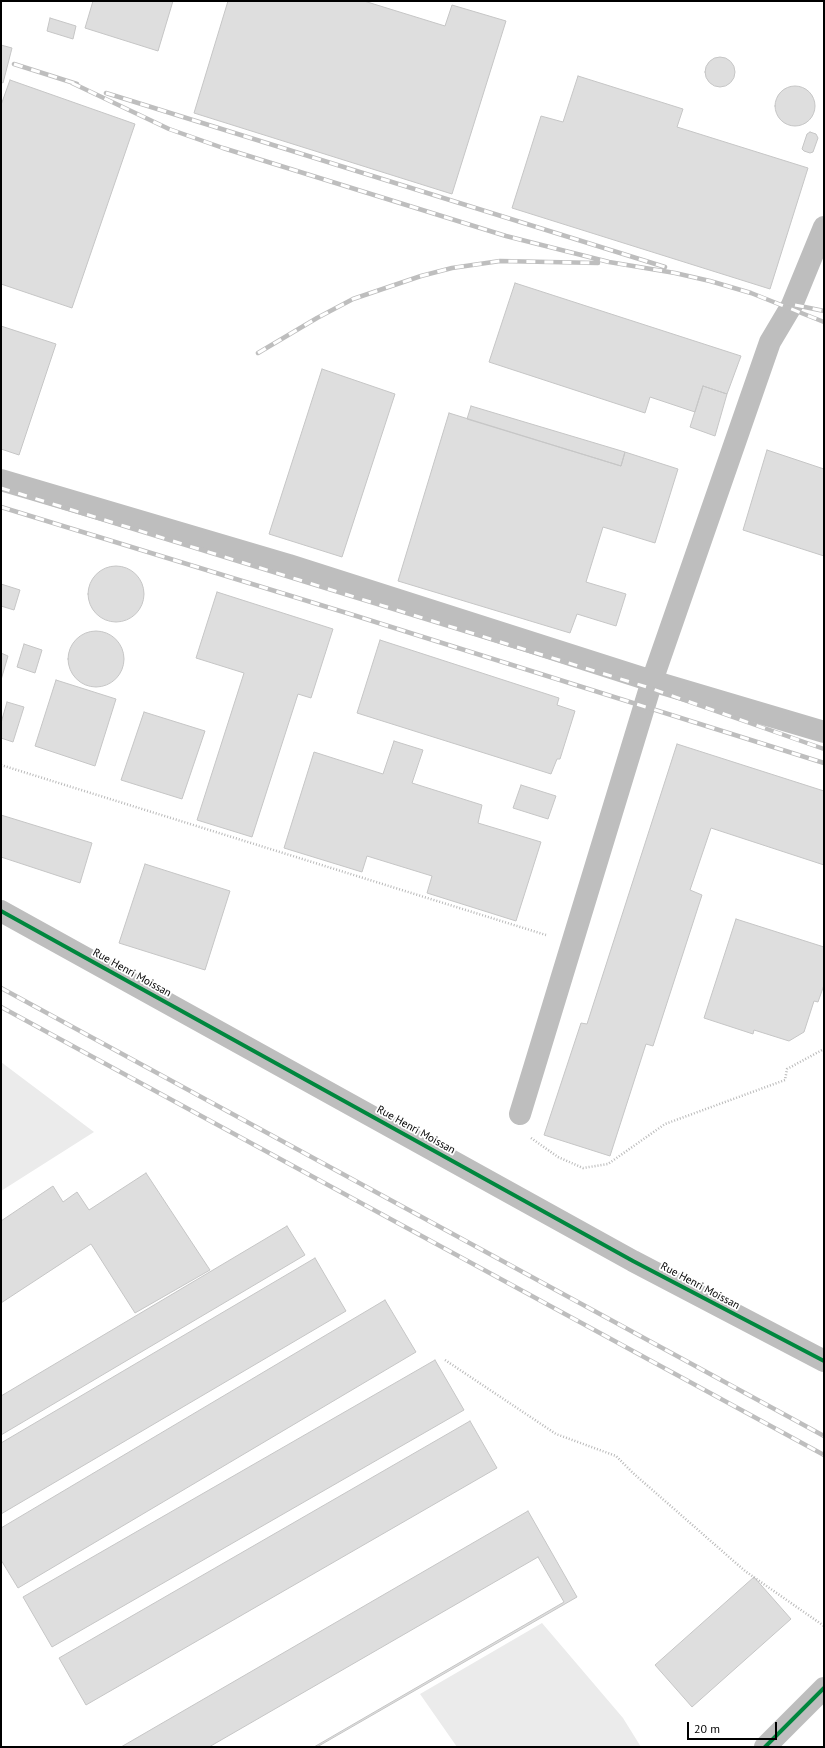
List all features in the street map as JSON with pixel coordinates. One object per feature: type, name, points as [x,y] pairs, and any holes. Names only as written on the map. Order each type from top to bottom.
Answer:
[{"type":"street","points":[[520,1114],[652,681],[770,342],[792,305],[824,226]]},
{"type":"street","points":[[1,480],[289,565],[652,681],[824,732]]},
{"type":"street","name":"Rue Henri Moissan","points":[[1,911],[633,1261],[824,1361]]},
{"type":"street","points":[[765,1747],[824,1688]]},
{"type":"path","points":[[1,765],[572,943]]},
{"type":"path","points":[[530,1137],[558,1158],[583,1168],[608,1164],[665,1124],[785,1080],[787,1069],[824,1050]]},
{"type":"path","points":[[445,1360],[556,1434],[616,1456],[633,1473],[745,1571],[824,1626]]},
{"type":"shaded area","points":[[1,1062],[94,1132],[1,1191]]},
{"type":"shaded area","points":[[542,1623],[623,1718],[641,1747],[457,1747],[420,1694]]},
{"type":"building","points":[[93,1],[173,1],[158,51],[85,28]]},
{"type":"building","points":[[228,1],[364,1],[445,26],[452,5],[506,21],[452,194],[194,113]]},
{"type":"building","points":[[50,18],[76,26],[73,39],[47,31]]},
{"type":"building","points":[[1,45],[12,48],[3,83],[1,82]]},
{"type":"building","points":[[720,57],[730,62],[735,72],[730,82],[720,87],[710,82],[705,72],[710,62]]},
{"type":"building","points":[[578,76],[683,109],[677,127],[808,168],[770,289],[512,208],[541,116],[563,122]]},
{"type":"building","points":[[10,80],[135,124],[72,308],[1,284],[1,105]]},
{"type":"building","points":[[795,86],[803,88],[809,92],[813,98],[815,106],[813,114],[809,120],[803,124],[795,126],[787,124],[781,120],[777,114],[775,106],[777,98],[781,92],[787,88]]},
{"type":"building","points":[[810,132],[816,134],[818,138],[813,152],[810,153],[802,149],[807,134]]},
{"type":"building","points":[[515,283],[741,356],[727,394],[703,386],[695,412],[650,397],[645,413],[489,362]]},
{"type":"building","points":[[1,326],[56,344],[19,455],[1,449]]},
{"type":"building","points":[[322,369],[395,394],[342,557],[269,534]]},
{"type":"building","points":[[703,386],[727,394],[715,436],[690,427]]},
{"type":"building","points":[[471,406],[625,452],[621,466],[467,419]]},
{"type":"building","points":[[449,413],[621,466],[625,452],[678,469],[655,543],[603,527],[586,582],[626,594],[616,626],[577,614],[570,633],[398,581]]},
{"type":"building","points":[[767,450],[824,469],[824,556],[743,530]]},
{"type":"building","points":[[110,566],[122,566],[132,570],[140,578],[144,588],[144,600],[140,610],[132,618],[122,622],[110,622],[100,618],[92,610],[88,600],[88,588],[92,578],[100,570]]},
{"type":"building","points":[[1,584],[20,590],[14,610],[1,606]]},
{"type":"building","points":[[217,592],[333,629],[311,698],[298,694],[252,837],[197,820],[244,673],[196,658]]},
{"type":"building","points":[[90,631],[102,631],[112,635],[120,643],[124,653],[124,665],[120,675],[112,683],[102,687],[90,687],[80,683],[72,675],[68,665],[68,653],[72,643],[80,635]]},
{"type":"building","points":[[380,640],[559,698],[557,705],[575,711],[560,759],[557,759],[551,774],[357,713]]},
{"type":"building","points":[[24,644],[42,650],[35,673],[17,667]]},
{"type":"building","points":[[1,653],[8,656],[1,680]]},
{"type":"building","points":[[56,680],[116,699],[95,766],[35,746]]},
{"type":"building","points":[[7,702],[24,707],[13,742],[1,738],[1,723]]},
{"type":"building","points":[[144,712],[205,731],[182,799],[121,780]]},
{"type":"building","points":[[394,741],[423,750],[412,783],[482,805],[478,823],[541,842],[516,921],[427,893],[432,876],[367,856],[362,872],[284,848],[314,752],[383,774]]},
{"type":"building","points":[[677,744],[824,791],[824,865],[711,828],[690,890],[702,895],[653,1046],[646,1044],[610,1156],[544,1135],[581,1023],[587,1024]]},
{"type":"building","points":[[521,785],[556,796],[548,819],[513,808]]},
{"type":"building","points":[[1,815],[92,843],[80,883],[1,857]]},
{"type":"building","points":[[145,864],[230,891],[205,970],[119,943]]},
{"type":"building","points":[[736,919],[824,947],[824,985],[818,1002],[814,1001],[804,1032],[789,1041],[754,1030],[753,1034],[704,1018]]},
{"type":"building","points":[[146,1173],[210,1270],[135,1313],[91,1244],[1,1303],[1,1221],[53,1186],[63,1202],[77,1192],[89,1210]]},
{"type":"building","points":[[287,1226],[305,1255],[1,1435],[1,1396]]},
{"type":"building","points":[[315,1258],[346,1311],[1,1514],[1,1443]]},
{"type":"building","points":[[385,1300],[416,1352],[18,1588],[1,1560],[1,1528]]},
{"type":"building","points":[[435,1360],[464,1410],[52,1647],[23,1597]]},
{"type":"building","points":[[470,1421],[497,1468],[86,1705],[59,1658]]},
{"type":"building","points":[[528,1511],[577,1597],[317,1747],[121,1747]]},
{"type":"building","points":[[538,1557],[564,1602],[314,1747],[209,1747]]},
{"type":"building","points":[[754,1577],[791,1619],[692,1707],[655,1665]]},
{"type":"railway","points":[[14,64],[77,84]]},
{"type":"railway","points":[[72,83],[169,129],[223,148],[506,236],[609,262],[675,273],[710,281],[751,293],[824,322]]},
{"type":"railway","points":[[106,93],[665,267]]},
{"type":"railway","points":[[258,353],[317,318],[353,299],[421,276],[452,268],[500,261],[598,263]]},
{"type":"railway","points":[[795,305],[824,311]]},
{"type":"railway","points":[[1,488],[650,688],[824,749]]},
{"type":"railway","points":[[1,507],[350,614],[824,763]]},
{"type":"railway","points":[[1,988],[824,1436]]},
{"type":"railway","points":[[1,1007],[824,1455]]},
{"type":"cycle path","points":[[1,911],[633,1261],[824,1361]]},
{"type":"cycle path","points":[[765,1747],[824,1688]]}]
